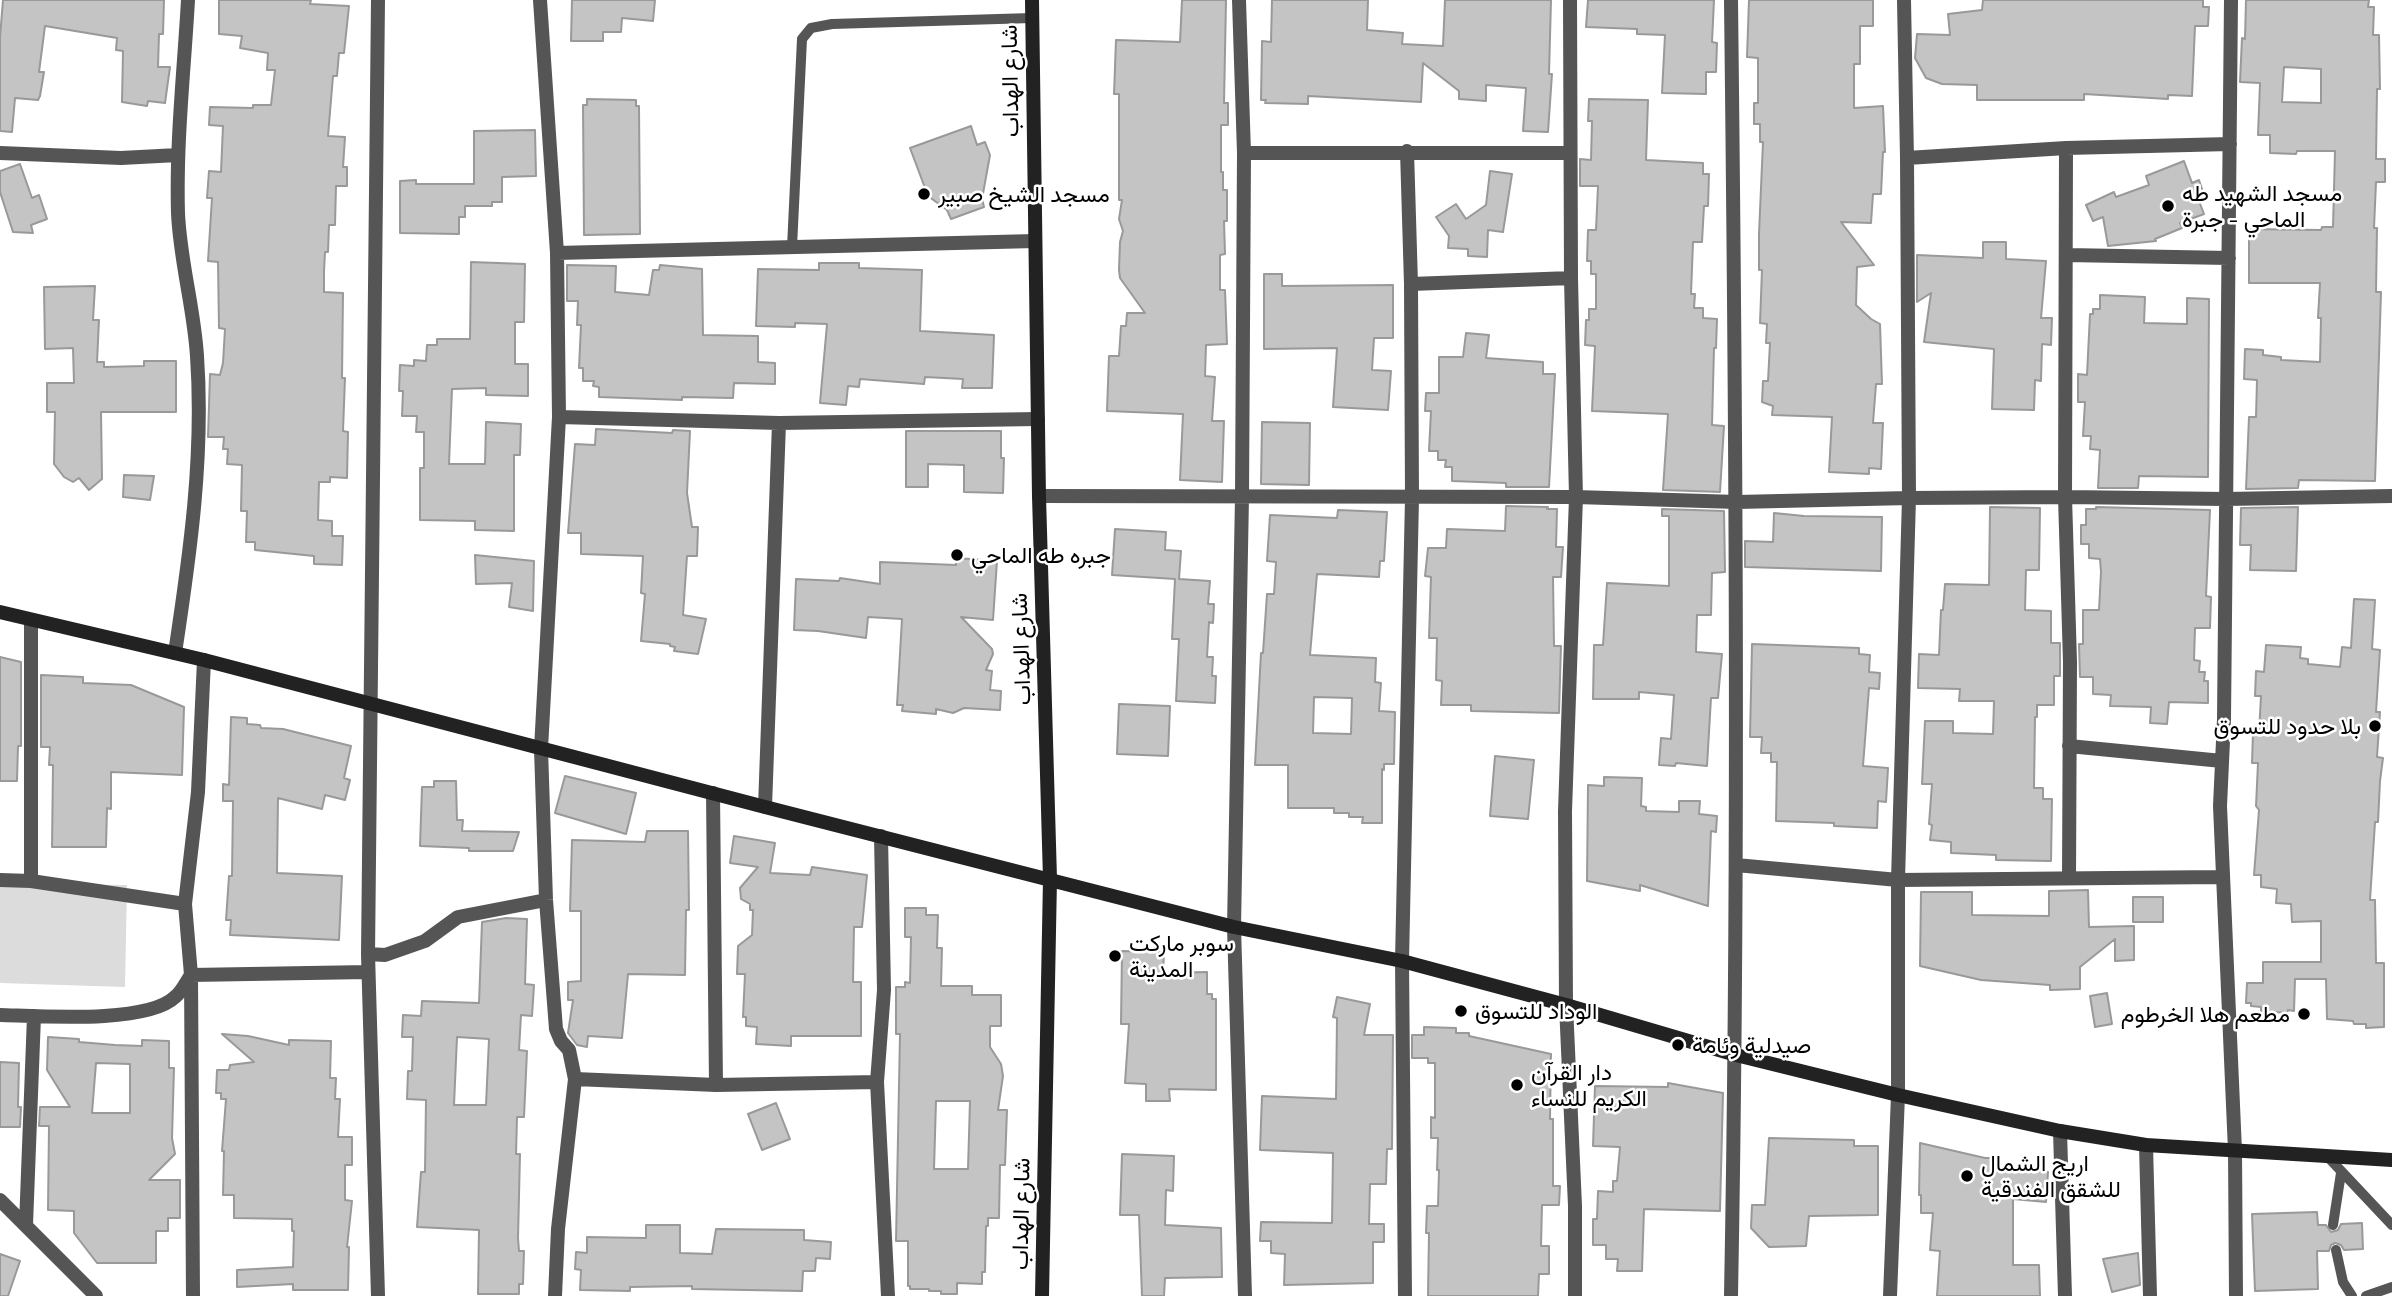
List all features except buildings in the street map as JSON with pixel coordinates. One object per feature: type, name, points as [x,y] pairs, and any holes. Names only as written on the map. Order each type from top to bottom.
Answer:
[{"type":"street","points":[[175,653],[192,545],[197,481],[198,359],[180,232],[178,155],[188,0]]},
{"type":"street","points":[[378,0],[368,954],[378,1296]]},
{"type":"street","points":[[540,0],[557,253],[559,417],[541,748],[545,900],[556,1029],[569,1051],[575,1079],[558,1229],[555,1296]]},
{"type":"street","name":"شارع الهداب","points":[[1032,0],[1039,496],[1050,879],[1042,1296]]},
{"type":"street","points":[[1240,0],[1244,153],[1242,498],[1234,927],[1245,1296]]},
{"type":"street","points":[[1570,0],[1570,278],[1576,497],[1565,811],[1566,1005],[1575,1206],[1575,1296]]},
{"type":"street","points":[[1731,0],[1737,502],[1735,1055],[1731,1296]]},
{"type":"street","points":[[1890,1296],[1898,1095],[1898,880],[1909,498],[1904,0]]},
{"type":"street","points":[[2231,0],[2220,806],[2235,1151],[2236,1296]]},
{"type":"street","points":[[1907,158],[2066,148],[2230,144]]},
{"type":"street","points":[[2066,148],[2065,497],[2070,662],[2069,878]]},
{"type":"street","points":[[1405,1296],[1402,961],[1412,498],[1407,151]]},
{"type":"street","points":[[0,153],[121,158],[178,155]]},
{"type":"street","points":[[1244,153],[1570,153]]},
{"type":"street","points":[[557,253],[1035,241]]},
{"type":"street","points":[[2067,255],[2229,258]]},
{"type":"street","points":[[1411,284],[1570,278]]},
{"type":"street","points":[[559,417],[779,423],[1038,419]]},
{"type":"street","points":[[765,807],[779,423]]},
{"type":"street","points":[[1039,496],[1576,497],[1737,502],[1909,498],[2226,499],[2392,496]]},
{"type":"street","points":[[0,612],[204,660],[1234,927],[1402,961],[1566,1005],[1735,1055],[1898,1095],[2060,1131],[2146,1145],[2392,1160]]},
{"type":"street","points":[[31,620],[31,881]]},
{"type":"street","points":[[193,1296],[191,975],[184,904],[198,792],[204,660]]},
{"type":"street","points":[[2070,746],[2222,761]]},
{"type":"street","points":[[713,793],[716,1085]]},
{"type":"street","points":[[881,836],[884,990],[877,1082],[888,1296]]},
{"type":"street","points":[[1736,865],[1898,880],[2221,877]]},
{"type":"street","points":[[0,880],[31,881],[184,904]]},
{"type":"street","points":[[368,954],[385,955],[425,941],[458,917],[545,900]]},
{"type":"street","points":[[191,975],[368,972]]},
{"type":"street","points":[[0,1015],[128,1015],[156,1009],[175,998],[191,975]]},
{"type":"street","points":[[26,1225],[34,1016]]},
{"type":"street","points":[[575,1079],[716,1085],[877,1082]]},
{"type":"street","points":[[2060,1131],[2064,1296]]},
{"type":"street","points":[[2146,1145],[2150,1296]]},
{"type":"street","points":[[0,1200],[96,1296]]},
{"type":"lane","points":[[792,247],[802,39],[811,29],[832,24],[1032,18]]},
{"type":"lane","points":[[2327,1156],[2392,1225]]},
{"type":"lane","points":[[2333,1224],[2341,1173]]},
{"type":"lane","points":[[2336,1250],[2343,1282],[2353,1296]]},
{"type":"lane","points":[[2366,1296],[2392,1287]]},
{"type":"shaded area","points":[[0,884],[127,885],[125,987],[0,983]]},
{"type":"place","name":"مسجد الشيخ صبير","points":[[924,194]]},
{"type":"place","name":"مسجد الشهيد طه الماحي - جبرة","points":[[2168,206]]},
{"type":"place","name":"جبره طه الماحي","points":[[957,555]]},
{"type":"place","name":"بلا حدود للتسوق","points":[[2375,726]]},
{"type":"place","name":"سوبر ماركت المدينة","points":[[1115,956]]},
{"type":"place","name":"الوداد للتسوق","points":[[1461,1011]]},
{"type":"place","name":"مطعم هلا الخرطوم","points":[[2304,1014]]},
{"type":"place","name":"صيدلية وئامة","points":[[1678,1045]]},
{"type":"place","name":"دار القرآن الكريم للنساء","points":[[1517,1085]]},
{"type":"place","name":"اريج الشمال للشقق الفندقية","points":[[1967,1176]]}]
